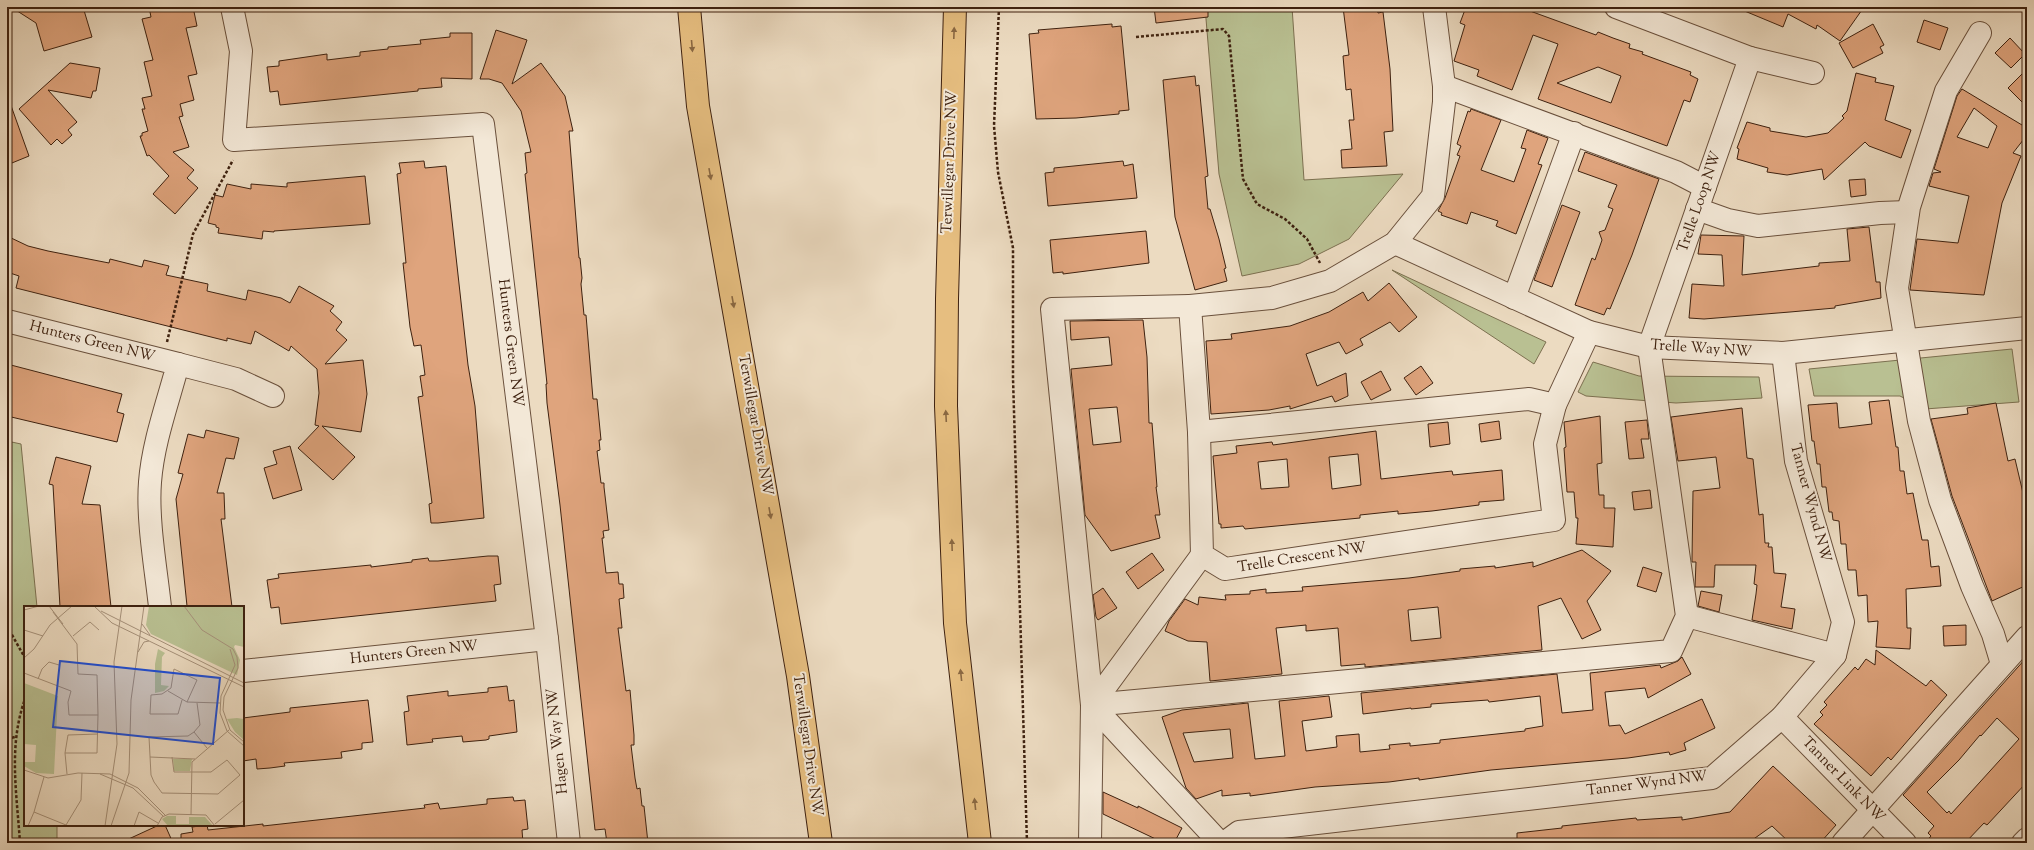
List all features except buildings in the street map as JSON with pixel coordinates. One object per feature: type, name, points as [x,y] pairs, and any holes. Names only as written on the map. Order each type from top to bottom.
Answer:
[{"type":"main road","name":"Terwillegar Drive NW","points":[[689,7],[698,106],[798,676],[821,843]]},
{"type":"main road","name":"Terwillegar Drive NW","points":[[955,7],[947,299],[946,406],[955,623],[980,843]]},
{"type":"street","name":"Hunters Green NW","points":[[232,7],[241,51],[234,140],[483,124],[547,639],[244,671]]},
{"type":"street","points":[[1090,843],[1092,704],[1052,309],[1190,306],[1272,298],[1330,281],[1395,243],[1433,196],[1444,102],[1444,86],[1434,7]]},
{"type":"street","points":[[1616,7],[1750,58],[1813,73]]},
{"type":"street","points":[[1980,33],[1946,91],[1908,212],[1897,288],[1907,340],[1919,421],[1940,500],[1972,586],[1993,634],[2002,664]]},
{"type":"street","name":"Trelle Loop NW","points":[[1649,347],[1750,58]]},
{"type":"street","points":[[1444,86],[1676,172],[1705,186]]},
{"type":"street","points":[[1514,298],[1574,133]]},
{"type":"street","points":[[1697,209],[1728,220],[1758,226],[1880,213],[1908,212]]},
{"type":"street","name":"Trelle Way NW","points":[[1395,243],[1589,332],[1649,347],[1783,353],[2027,328]]},
{"type":"street","points":[[1092,704],[1202,555],[1199,432],[1190,306]]},
{"type":"street","name":"Hunters Green NW","points":[[7,321],[236,379],[273,396]]},
{"type":"street","name":"Trelle Crescent NW","points":[[1202,555],[1225,569],[1554,520],[1545,444],[1555,405],[1589,332]]},
{"type":"street","points":[[1092,704],[1671,651],[1688,616],[1649,347]]},
{"type":"street","name":"Tanner Wynd NW","points":[[1224,843],[1239,832],[1712,778],[1782,717],[1835,655],[1843,622],[1796,461],[1783,353]]},
{"type":"street","points":[[160,606],[150,508],[150,482],[170,362]]},
{"type":"street","points":[[1199,432],[1529,399],[1555,405]]},
{"type":"street","points":[[1688,616],[1835,655]]},
{"type":"street","points":[[1843,843],[2027,637]]},
{"type":"street","name":"Hagen Way NW","points":[[547,639],[568,843]]},
{"type":"street","points":[[1092,704],[1220,843]]},
{"type":"street","name":"Tanner Link NW","points":[[1782,717],[1872,811],[1905,843]]},
{"type":"street","points":[[2023,843],[2027,839]]},
{"type":"path","points":[[999,7],[994,126],[998,172],[1013,248],[1013,378],[1027,843]]},
{"type":"path","points":[[1136,37],[1224,30],[1229,36],[1243,179],[1257,204],[1285,219],[1307,239],[1330,281]]},
{"type":"path","points":[[170,362],[194,234],[235,156]]},
{"type":"path","points":[[7,626],[24,656]]},
{"type":"path","points":[[20,843],[14,758],[15,737],[24,703]]},
{"type":"path","points":[[7,739],[15,737]]},
{"type":"green space","points":[[1205,7],[1292,7],[1304,180],[1403,174],[1349,239],[1299,264],[1242,276],[1219,174]]},
{"type":"green space","points":[[1392,270],[1546,342],[1534,364]]},
{"type":"green space","points":[[2012,349],[2019,402],[1925,409],[1900,396],[1814,396],[1809,369]]},
{"type":"green space","points":[[1593,362],[1639,376],[1759,377],[1762,398],[1676,403],[1586,396],[1578,392]]},
{"type":"green space","points":[[7,441],[21,444],[37,606],[24,606],[24,826],[57,826],[57,843],[7,843]]}]
